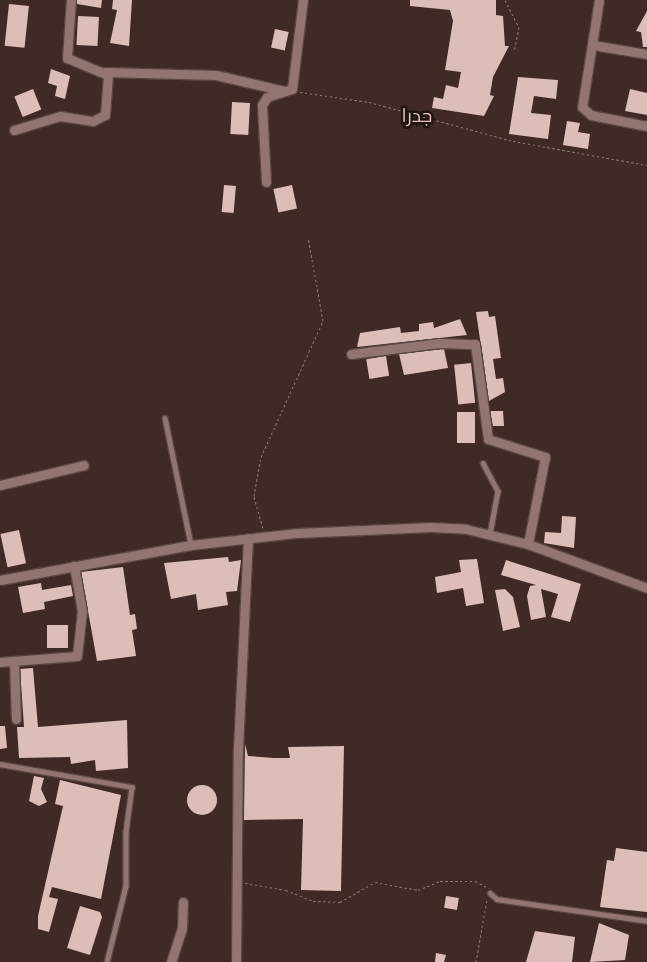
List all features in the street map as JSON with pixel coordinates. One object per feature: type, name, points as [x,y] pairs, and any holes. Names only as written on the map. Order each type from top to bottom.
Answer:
[{"type":"street","points":[[68,0],[66,58],[102,71],[216,76],[285,92]]},
{"type":"street","points":[[266,182],[262,105],[267,97],[292,89],[303,0]]},
{"type":"street","points":[[600,0],[593,45],[580,95],[585,112],[647,126]]},
{"type":"street","points":[[593,45],[647,54]]},
{"type":"street","points":[[14,130],[60,116],[100,119],[106,111],[110,82],[102,71]]},
{"type":"street","points":[[351,354],[439,343],[475,344],[488,439],[545,457],[528,544]]},
{"type":"street","points":[[0,485],[84,465]]},
{"type":"street","points":[[0,580],[191,545],[269,536],[430,527],[490,534],[528,544],[647,588]]},
{"type":"street","points":[[236,962],[239,882],[238,749],[248,538]]},
{"type":"street","points":[[0,662],[77,656],[83,626],[74,566]]},
{"type":"street","points":[[14,662],[16,719]]},
{"type":"street","points":[[171,962],[182,928],[183,902]]},
{"type":"lane","points":[[165,418],[191,545]]},
{"type":"lane","points":[[483,463],[498,491],[490,534]]},
{"type":"lane","points":[[0,764],[132,787],[126,832],[126,886],[106,962]]},
{"type":"lane","points":[[490,893],[497,899],[647,921]]},
{"type":"path","points":[[505,0],[519,27],[514,52]]},
{"type":"path","points":[[285,92],[369,102],[513,141],[647,165]]},
{"type":"path","points":[[269,536],[255,504],[259,462],[323,321],[308,237]]},
{"type":"path","points":[[239,882],[286,890],[313,901],[347,901],[375,882],[418,890],[440,881],[475,881],[490,893],[476,962]]},
{"type":"building","points":[[77,0],[102,0],[101,8],[77,4]]},
{"type":"building","points":[[113,0],[132,0],[129,46],[110,43],[117,10],[112,9]]},
{"type":"building","points":[[410,0],[496,0],[496,15],[503,16],[505,46],[509,46],[493,77],[490,95],[494,96],[484,116],[432,108],[434,97],[443,99],[446,85],[458,88],[461,72],[445,70],[453,21],[450,10],[410,6]]},
{"type":"building","points":[[9,4],[29,6],[25,48],[5,46]]},
{"type":"building","points":[[647,11],[647,47],[643,47],[641,32],[636,31]]},
{"type":"building","points":[[78,16],[99,17],[97,46],[76,45]]},
{"type":"building","points":[[275,29],[289,32],[285,50],[271,48]]},
{"type":"building","points":[[51,69],[70,76],[65,99],[55,96],[57,86],[48,83]]},
{"type":"building","points":[[518,77],[558,80],[556,99],[534,96],[531,113],[551,115],[548,139],[509,134]]},
{"type":"building","points":[[33,89],[41,109],[23,117],[14,96]]},
{"type":"building","points":[[630,89],[647,93],[647,115],[625,111]]},
{"type":"building","points":[[232,102],[250,103],[248,135],[230,134]]},
{"type":"building","points":[[567,121],[580,123],[578,132],[590,134],[588,149],[563,145]]},
{"type":"building","points":[[224,185],[236,186],[234,213],[222,212]]},
{"type":"building","points":[[292,185],[297,208],[278,212],[273,189]]},
{"type":"building","points":[[488,311],[489,317],[495,316],[501,358],[493,359],[496,379],[503,378],[505,392],[489,401],[476,312]]},
{"type":"building","points":[[460,319],[467,335],[357,347],[360,333],[400,327],[401,333],[419,331],[419,324],[433,322],[434,328]]},
{"type":"building","points":[[444,349],[448,368],[404,375],[399,354]]},
{"type":"building","points":[[386,356],[389,376],[369,379],[366,359]]},
{"type":"building","points":[[471,363],[475,403],[458,405],[454,365]]},
{"type":"building","points":[[490,411],[503,411],[504,426],[493,426]]},
{"type":"building","points":[[457,412],[475,412],[475,443],[457,443]]},
{"type":"building","points":[[562,516],[576,517],[574,548],[544,543],[545,532],[561,533]]},
{"type":"building","points":[[19,530],[26,563],[7,567],[0,534]]},
{"type":"building","points":[[228,557],[229,562],[241,560],[237,591],[226,592],[228,605],[198,610],[196,594],[171,599],[164,563]]},
{"type":"building","points":[[477,559],[484,603],[466,606],[463,588],[437,593],[435,577],[461,572],[459,560]]},
{"type":"building","points":[[506,560],[581,584],[570,622],[551,617],[558,594],[541,589],[546,617],[531,620],[527,596],[530,586],[536,585],[501,575]]},
{"type":"building","points":[[123,567],[130,615],[135,614],[137,629],[132,630],[136,656],[97,661],[81,572]]},
{"type":"building","points":[[41,583],[42,590],[71,585],[73,596],[44,602],[45,609],[23,613],[18,587]]},
{"type":"building","points":[[505,589],[513,597],[520,627],[503,631],[495,590]]},
{"type":"building","points":[[47,625],[68,625],[68,648],[47,648]]},
{"type":"building","points":[[33,668],[38,727],[127,720],[128,768],[96,771],[95,760],[71,764],[70,757],[19,758],[17,727],[24,727],[20,669]]},
{"type":"building","points":[[0,726],[5,726],[7,748],[0,749]]},
{"type":"building","points":[[245,744],[248,756],[274,758],[290,758],[288,747],[344,746],[341,891],[301,890],[303,819],[244,820]]},
{"type":"building","points":[[34,776],[44,778],[41,789],[47,802],[39,806],[29,801]]},
{"type":"building","points":[[60,780],[121,795],[101,899],[52,887],[49,897],[58,899],[49,932],[38,929],[38,916],[63,806],[55,804]]},
{"type":"building","points":[[202,785],[208,786],[216,794],[216,806],[208,814],[202,815],[196,814],[188,806],[187,800],[188,794],[196,786]]},
{"type":"building","points":[[616,848],[647,852],[647,912],[600,907],[607,860],[614,861]]},
{"type":"building","points":[[446,896],[459,898],[457,910],[444,908]]},
{"type":"building","points":[[80,906],[100,912],[102,917],[90,955],[67,948]]},
{"type":"building","points":[[599,923],[629,935],[625,960],[590,962]]},
{"type":"building","points":[[535,931],[575,937],[572,962],[526,962]]},
{"type":"building","points":[[436,953],[446,955],[444,962],[435,962]]},
{"type":"district","name":"جدرا","points":[[417,116]]}]
